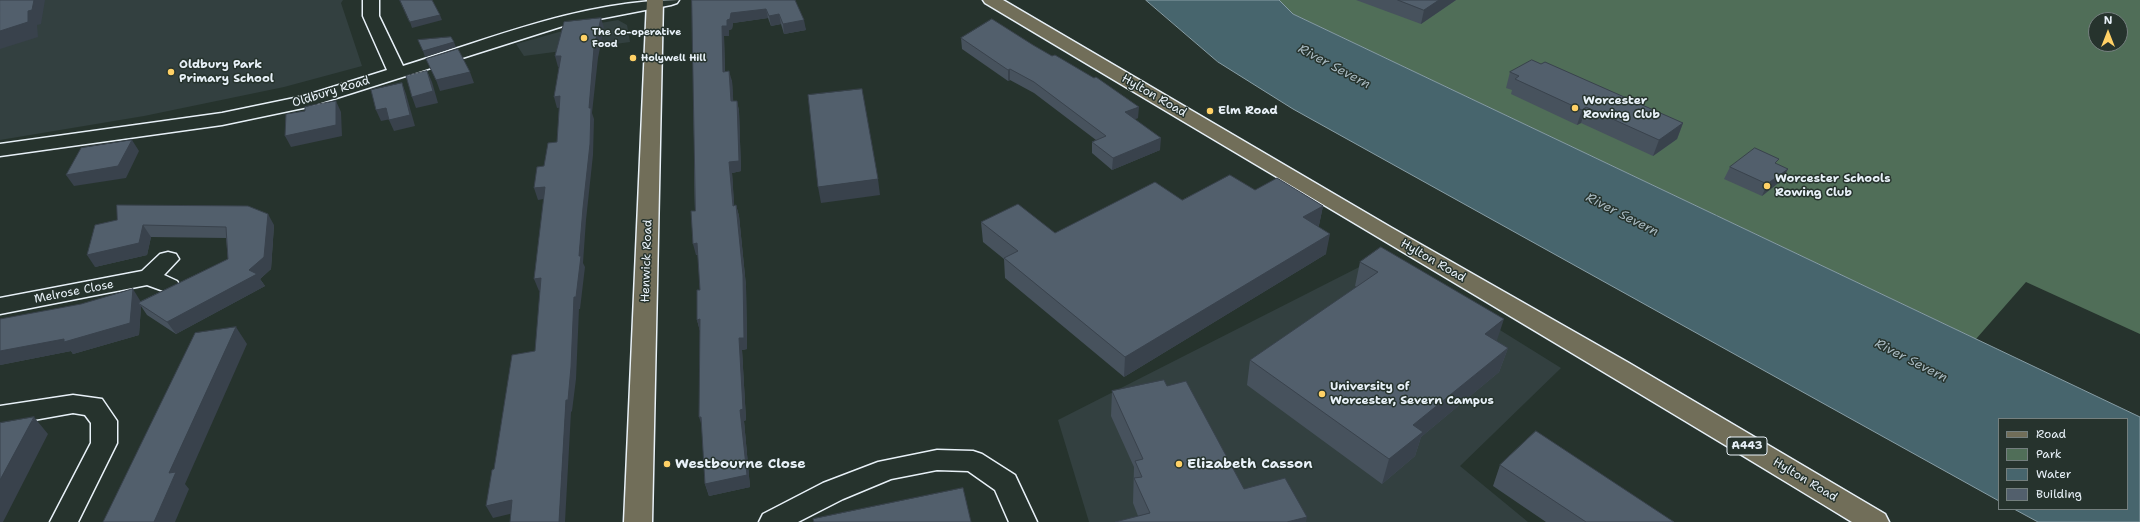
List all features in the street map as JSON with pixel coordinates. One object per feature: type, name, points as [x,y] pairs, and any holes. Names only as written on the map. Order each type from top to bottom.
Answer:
[{"type":"main road","name":"Hylton Road","points":[[991,0],[1384,233],[1620,369],[1875,522]]},
{"type":"main road","name":"Henwick Road","points":[[638,522],[660,1]]},
{"type":"street","points":[[371,0],[371,16],[397,72]]},
{"type":"street","name":"Oldbury Road","points":[[0,150],[222,119],[308,101],[560,22],[660,1]]},
{"type":"street","points":[[168,259],[149,277],[169,286]]},
{"type":"street","name":"Melrose Close","points":[[0,306],[149,277]]},
{"type":"street","points":[[0,416],[73,404],[93,406],[104,422],[104,443],[64,522]]},
{"type":"street","points":[[773,522],[833,490],[886,469],[936,460],[973,461],[1005,483],[1023,522]]},
{"type":"shaded area","name":"Oldbury Park Primary School","points":[[0,0],[343,0],[341,3],[362,66],[284,87],[144,116],[0,140]]},
{"type":"shaded area","points":[[618,20],[627,25],[630,42],[524,56],[516,44],[577,27]]},
{"type":"shaded area","name":"University of Worcester, Severn Campus","points":[[1381,256],[1561,368],[1460,466],[1528,522],[1089,522],[1058,420]]},
{"type":"green space","points":[[1279,0],[2140,0],[2140,334],[2026,282],[1976,339],[1293,14]]},
{"type":"water","name":"River Severn","points":[[1146,0],[1279,0],[1293,14],[2140,417],[2140,522],[2038,522],[2016,510],[2128,510],[2128,418],[1998,418],[1998,500],[1293,109],[1218,62]]},
{"type":"building","points":[[0,0],[34,0],[32,10],[28,11],[28,22],[0,31]]},
{"type":"building","points":[[400,0],[432,0],[440,15],[410,22]]},
{"type":"building","points":[[692,0],[795,0],[804,20],[783,24],[779,14],[769,16],[766,9],[731,13],[730,19],[727,20],[727,26],[722,26],[723,72],[729,71],[731,101],[737,101],[739,161],[729,162],[733,206],[736,205],[743,275],[744,338],[739,338],[743,409],[740,410],[747,475],[705,484],[701,417],[699,417],[700,319],[697,320],[697,290],[700,290],[697,243],[693,244],[691,211],[695,211]]},
{"type":"building","points":[[1398,0],[1439,0],[1424,10]]},
{"type":"building","points":[[601,18],[594,48],[589,108],[591,108],[590,144],[579,256],[581,256],[576,297],[574,297],[571,367],[568,400],[566,400],[559,522],[510,522],[512,500],[486,506],[492,470],[494,469],[512,355],[535,351],[541,278],[534,279],[545,187],[534,188],[537,167],[544,166],[548,143],[557,142],[560,96],[554,97],[561,56],[555,56],[564,22]]},
{"type":"building","points":[[992,19],[1052,56],[1055,55],[1094,78],[1096,77],[1139,107],[1125,112],[1161,138],[1113,158],[1092,142],[1106,136],[1034,82],[1010,69],[1008,70],[961,38]]},
{"type":"building","points":[[451,37],[454,42],[423,51],[418,40]]},
{"type":"building","points":[[458,49],[470,72],[436,80],[426,59]]},
{"type":"building","points":[[1532,60],[1541,64],[1545,62],[1683,123],[1659,140],[1586,107],[1582,110],[1515,79],[1519,76],[1510,72]]},
{"type":"building","points":[[427,71],[433,91],[412,97],[406,76]]},
{"type":"building","points":[[402,83],[410,115],[389,120],[386,108],[376,110],[371,90]]},
{"type":"building","points":[[862,89],[878,179],[818,187],[808,95]]},
{"type":"building","points":[[336,101],[336,125],[285,136],[286,114],[305,111],[305,107]]},
{"type":"building","points":[[132,140],[118,166],[66,175],[81,148]]},
{"type":"building","points":[[1755,148],[1779,159],[1775,163],[1788,169],[1767,184],[1730,167]]},
{"type":"building","points":[[1230,175],[1255,190],[1277,178],[1323,206],[1303,217],[1330,234],[1125,357],[1004,258],[1018,251],[981,222],[1018,204],[1055,233],[1155,182],[1182,200]]},
{"type":"building","points":[[117,205],[248,206],[268,214],[264,257],[249,270],[257,274],[167,322],[138,303],[228,259],[226,227],[143,225],[139,243],[87,255],[95,225],[117,220]]},
{"type":"building","points":[[1381,247],[1504,319],[1485,334],[1508,348],[1413,425],[1423,432],[1389,459],[1250,360],[1378,272],[1360,262]]},
{"type":"building","points":[[133,289],[130,323],[64,342],[64,339],[0,351],[0,319],[81,304]]},
{"type":"building","points":[[236,327],[169,473],[176,472],[154,522],[103,522],[195,333]]},
{"type":"building","name":"Elizabeth Casson","points":[[1164,380],[1167,386],[1186,381],[1244,489],[1285,478],[1307,517],[1287,522],[1115,522],[1150,513],[1134,478],[1142,477],[1135,461],[1143,459],[1112,391]]},
{"type":"building","points":[[34,417],[0,480],[0,423]]},
{"type":"building","points":[[1536,431],[1674,522],[1586,522],[1500,465]]},
{"type":"building","points":[[963,488],[971,522],[814,522],[813,519]]},
{"type":"place","name":"The Co-operative Food","points":[[584,38]]},
{"type":"place","name":"Holywell Hill","points":[[633,58]]},
{"type":"place","name":"Oldbury Park Primary School","points":[[171,72]]},
{"type":"place","name":"Worcester Rowing Club","points":[[1575,108]]},
{"type":"place","name":"Elm Road","points":[[1210,111]]},
{"type":"place","name":"Worcester Schools Rowing Club","points":[[1767,186]]},
{"type":"place","name":"University of Worcester, Severn Campus","points":[[1322,394]]},
{"type":"place","name":"Westbourne Close","points":[[667,464]]},
{"type":"place","name":"Elizabeth Casson","points":[[1179,464]]}]
